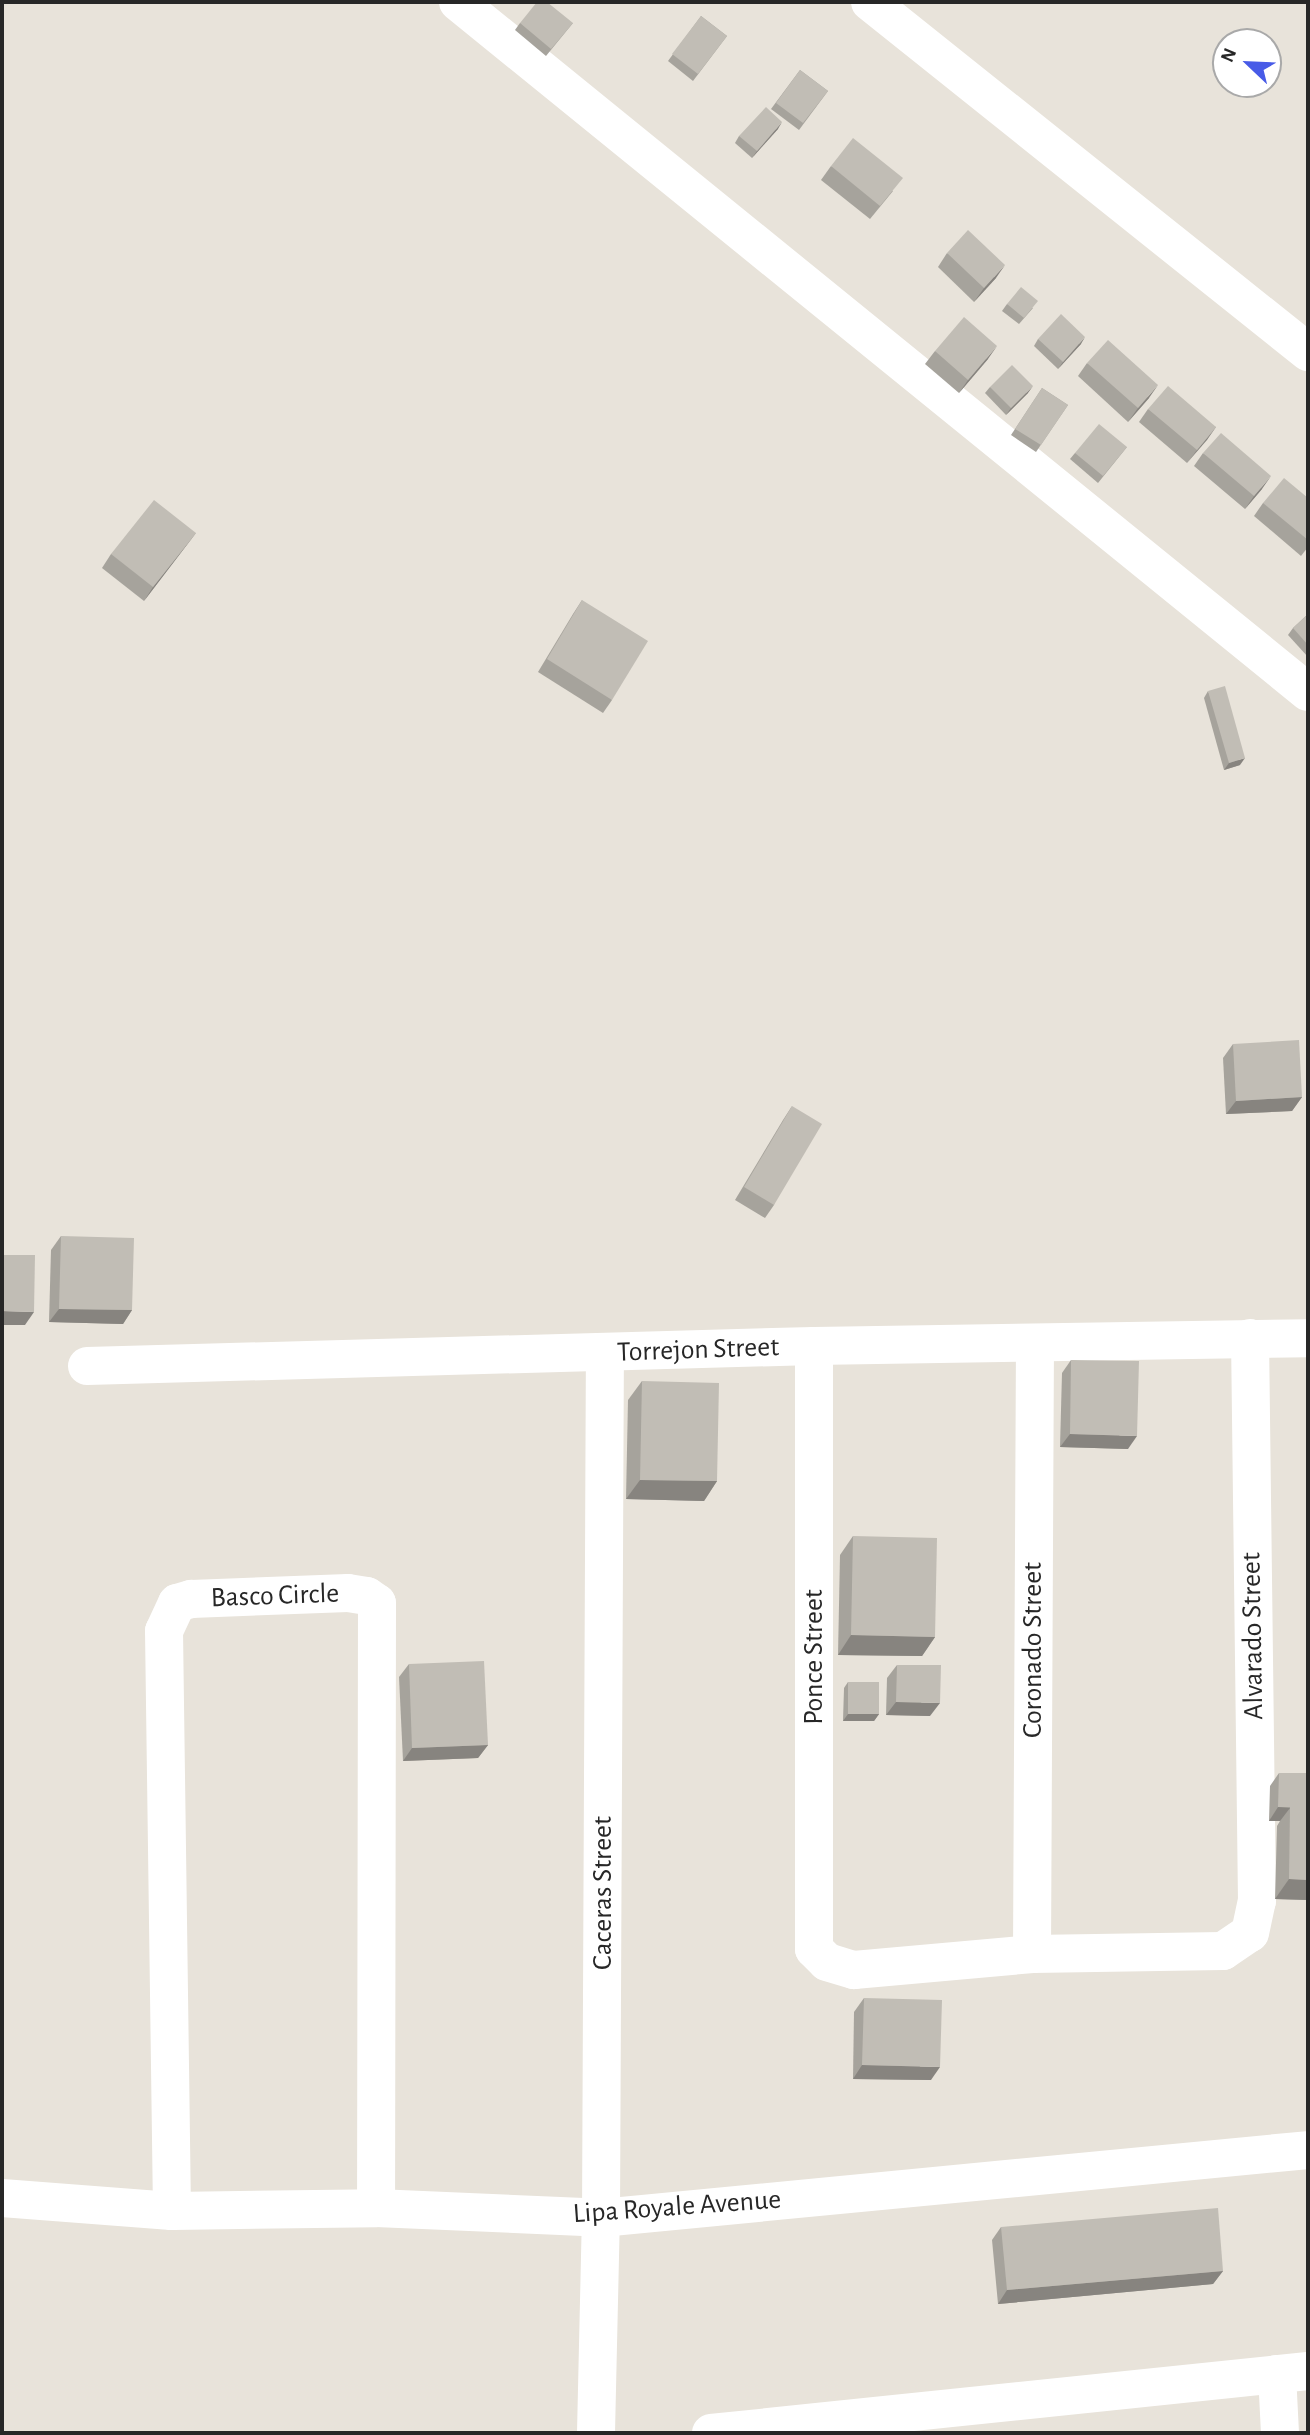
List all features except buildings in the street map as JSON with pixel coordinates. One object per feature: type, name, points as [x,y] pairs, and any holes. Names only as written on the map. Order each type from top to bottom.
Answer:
[{"type":"street","points":[[458,2],[1308,692]]},
{"type":"street","points":[[870,2],[1308,352]]},
{"type":"street","name":"Alvarado Street","points":[[1032,1955],[1223,1951],[1250,1933],[1257,1901],[1250,1338]]},
{"type":"street","name":"Torrejon Street","points":[[87,1366],[814,1346],[1035,1345],[1308,1338]]},
{"type":"street","name":"Coronado Street","points":[[1032,1955],[1035,1345]]},
{"type":"street","name":"Ponce Street","points":[[814,1346],[814,1949],[827,1962],[854,1970],[1032,1955]]},
{"type":"street","name":"Caceras Street","points":[[596,2433],[601,2218],[605,1353]]},
{"type":"street","name":"Basco Circle","points":[[172,2211],[164,1631],[177,1603],[191,1599],[348,1593],[367,1596],[377,1603],[376,2208]]},
{"type":"street","name":"Lipa Royale Avenue","points":[[2,2198],[172,2211],[376,2208],[601,2218],[1308,2150]]},
{"type":"street","points":[[711,2433],[815,2428],[1293,2372],[1280,2433]]}]
